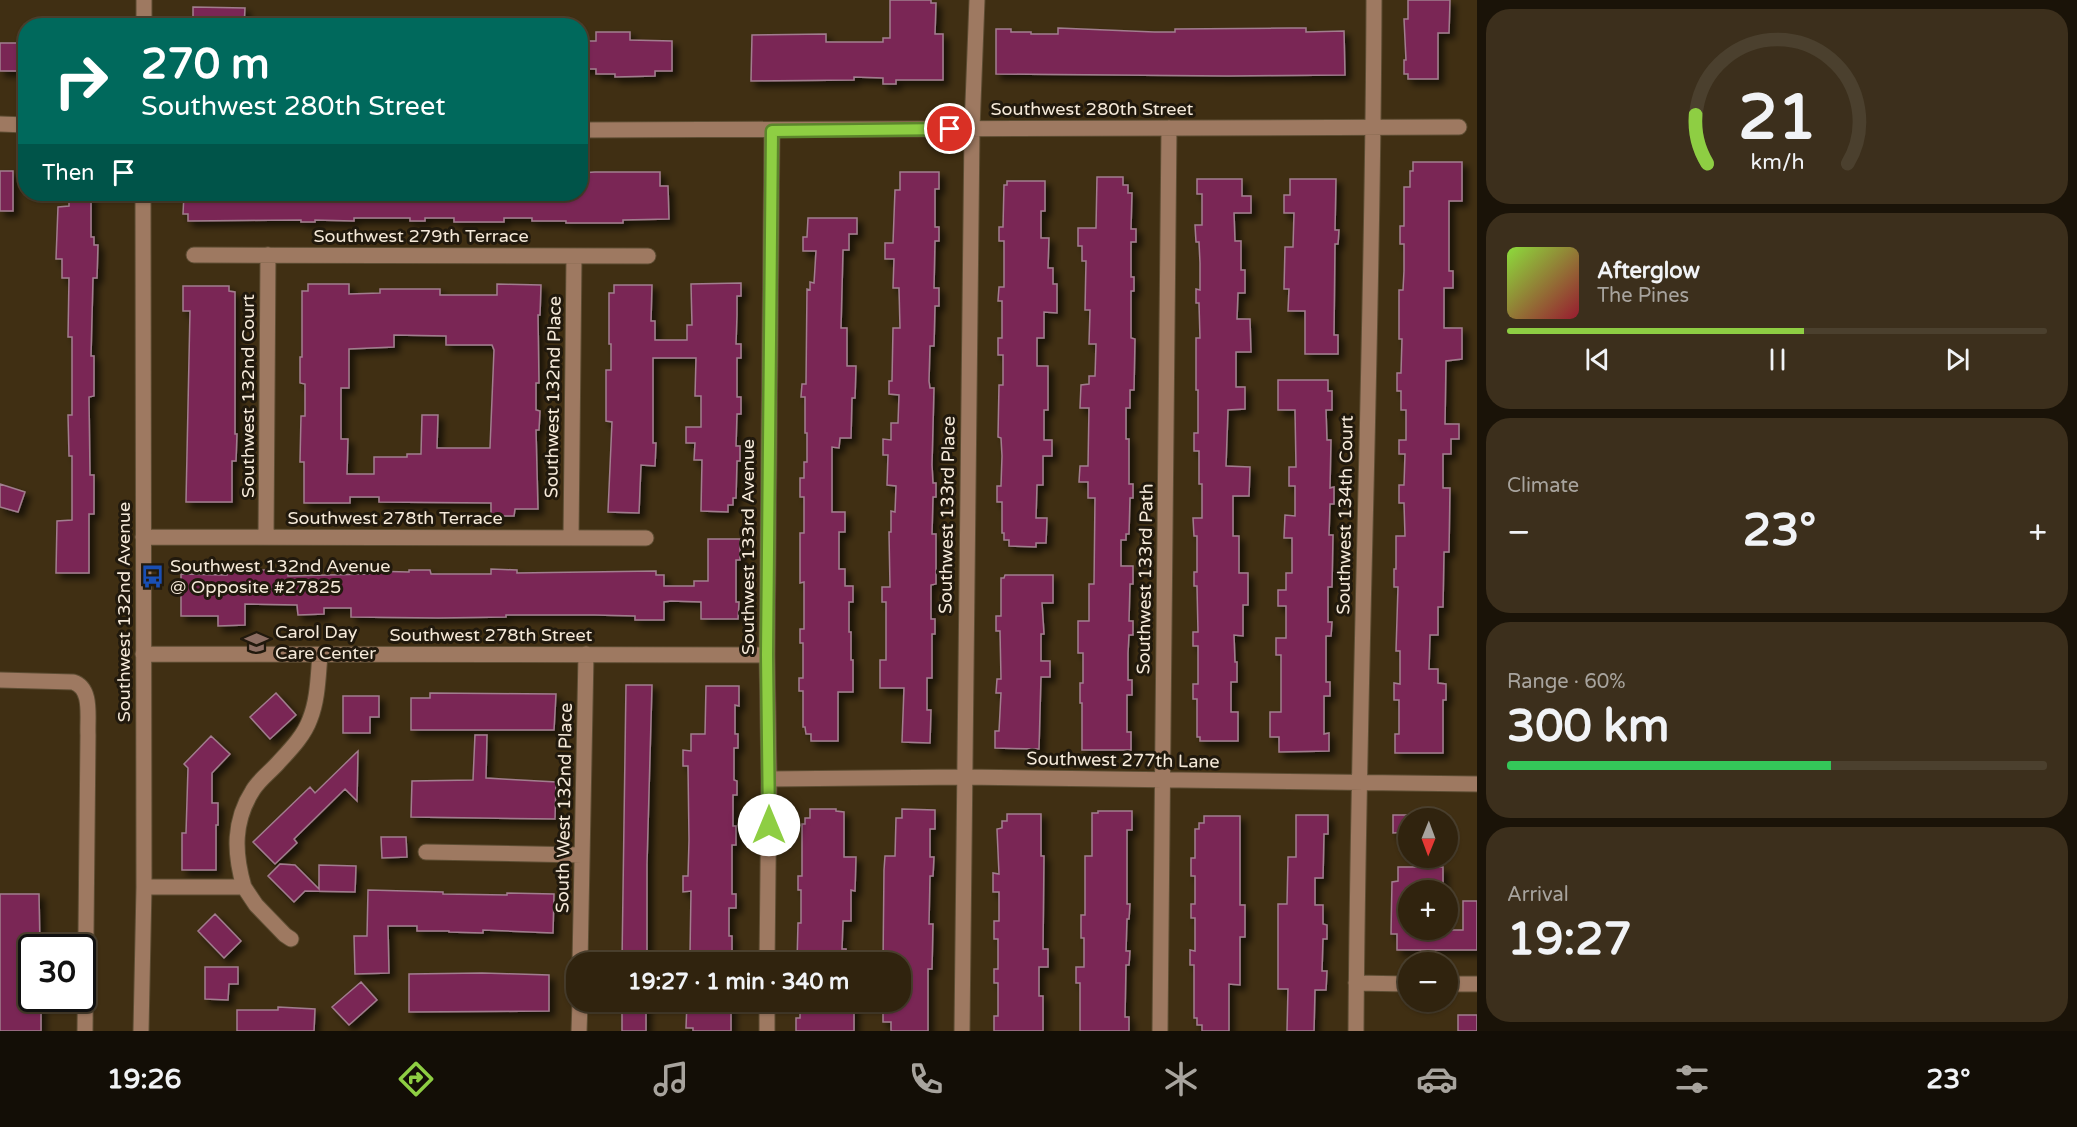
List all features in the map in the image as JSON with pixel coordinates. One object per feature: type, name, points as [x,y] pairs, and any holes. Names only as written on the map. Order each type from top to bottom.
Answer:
[{"type":"street","points":[[144,0],[144,18]]},
{"type":"street","name":"Southwest 133rd Place","points":[[962,1031],[963,777],[972,129],[977,0]]},
{"type":"street","name":"Southwest 134th Court","points":[[1356,1031],[1374,0]]},
{"type":"street","points":[[0,124],[18,125]]},
{"type":"street","name":"Southwest 280th Street","points":[[588,130],[1459,127]]},
{"type":"street","name":"Southwest 133rd Path","points":[[1160,1031],[1169,128]]},
{"type":"street","name":"Southwest 133rd Avenue","points":[[767,952],[769,779],[767,655],[772,131]]},
{"type":"street","name":"Southwest 132nd Avenue","points":[[141,1031],[144,887],[143,201]]},
{"type":"street","name":"Southwest 279th Terrace","points":[[194,255],[648,256]]},
{"type":"street","name":"Southwest 132nd Court","points":[[266,537],[268,255]]},
{"type":"street","name":"Southwest 132nd Place","points":[[571,538],[574,257]]},
{"type":"street","name":"Southwest 278th Terrace","points":[[143,537],[646,538]]},
{"type":"street","name":"Southwest 278th Street","points":[[143,654],[767,655]]},
{"type":"street","name":"South West 132nd Place","points":[[580,952],[586,654]]},
{"type":"street","points":[[291,939],[256,905],[244,887],[236,853],[237,829],[254,789],[295,745],[310,719],[317,689],[320,655]]},
{"type":"street","points":[[0,681],[74,682],[85,690],[88,735],[85,1031]]},
{"type":"street","name":"Southwest 277th Lane","points":[[769,779],[963,777],[1477,784]]},
{"type":"street","points":[[426,852],[582,855]]},
{"type":"street","points":[[144,887],[244,887]]},
{"type":"street","points":[[1356,983],[1398,984]]},
{"type":"street","points":[[1458,984],[1477,984]]},
{"type":"street","points":[[579,1031],[580,1012]]},
{"type":"street","points":[[767,1012],[767,1031]]},
{"type":"building","points":[[890,0],[931,0],[931,3],[936,3],[935,34],[943,34],[943,80],[896,80],[896,84],[883,84],[883,78],[854,77],[854,80],[751,81],[752,35],[826,34],[826,42],[883,42],[883,38],[890,38]]},
{"type":"building","points":[[1408,0],[1450,0],[1449,33],[1438,33],[1438,79],[1408,79],[1408,74],[1404,74],[1404,60],[1406,60],[1404,19],[1408,19]]},
{"type":"building","points":[[193,7],[245,8],[244,18],[193,18]]},
{"type":"building","points":[[1058,28],[1154,32],[1175,32],[1175,29],[1292,28],[1306,28],[1306,32],[1344,31],[1345,75],[996,74],[996,29],[1011,29],[1011,32],[1031,32],[1031,34],[1058,34]]},
{"type":"building","points":[[596,32],[630,32],[630,40],[672,41],[672,71],[655,71],[655,76],[615,77],[615,74],[596,74],[596,69],[588,69],[588,41],[596,41]]},
{"type":"building","points":[[0,43],[18,43],[18,71],[0,71]]},
{"type":"building","points":[[1413,162],[1462,162],[1462,201],[1449,201],[1449,271],[1453,271],[1453,288],[1444,288],[1444,328],[1462,328],[1462,359],[1446,361],[1445,424],[1459,424],[1459,439],[1451,439],[1451,454],[1443,454],[1443,488],[1450,488],[1449,552],[1444,552],[1443,607],[1438,607],[1438,635],[1430,635],[1429,669],[1438,669],[1438,683],[1446,684],[1446,700],[1443,700],[1443,753],[1395,753],[1395,734],[1399,734],[1399,700],[1394,700],[1394,683],[1400,684],[1400,651],[1396,651],[1398,587],[1394,587],[1394,569],[1396,569],[1396,536],[1405,536],[1404,503],[1399,503],[1399,485],[1404,485],[1405,454],[1399,454],[1399,440],[1406,440],[1406,410],[1401,410],[1401,391],[1397,391],[1397,373],[1401,373],[1402,339],[1399,339],[1399,290],[1403,290],[1404,271],[1404,244],[1400,244],[1400,226],[1404,226],[1404,187],[1410,187],[1410,171],[1413,171]]},
{"type":"building","points":[[0,171],[13,171],[13,211],[0,211]]},
{"type":"building","points":[[588,172],[660,172],[660,186],[668,186],[669,219],[623,220],[623,223],[566,223],[566,221],[532,221],[532,218],[504,218],[504,222],[454,222],[454,218],[425,218],[425,221],[410,221],[410,218],[354,218],[354,221],[315,220],[315,222],[301,222],[301,220],[188,221],[188,214],[183,214],[184,201],[588,201]]},
{"type":"building","points":[[900,172],[939,172],[939,189],[935,189],[935,227],[939,227],[939,241],[935,241],[934,288],[939,288],[939,306],[935,306],[934,346],[930,346],[929,381],[930,388],[934,388],[932,465],[933,483],[936,483],[936,497],[933,497],[932,534],[936,534],[936,584],[931,585],[931,619],[935,619],[935,634],[932,634],[932,678],[927,678],[927,710],[931,710],[930,743],[902,742],[904,688],[880,688],[880,660],[886,660],[886,602],[882,602],[882,587],[890,587],[889,532],[891,532],[891,511],[895,512],[896,486],[887,485],[888,455],[883,455],[883,439],[891,440],[891,423],[898,423],[899,395],[889,394],[889,381],[892,381],[893,328],[900,328],[899,288],[893,288],[894,259],[885,259],[885,243],[893,243],[895,190],[900,190]]},
{"type":"building","points":[[1097,177],[1123,177],[1123,185],[1128,185],[1128,193],[1132,193],[1131,229],[1136,229],[1136,242],[1131,242],[1131,277],[1134,277],[1134,291],[1131,291],[1131,338],[1135,339],[1134,390],[1130,390],[1130,408],[1126,408],[1129,484],[1133,484],[1133,498],[1130,498],[1129,534],[1126,534],[1126,540],[1121,540],[1121,566],[1133,566],[1129,621],[1133,621],[1133,635],[1129,635],[1128,653],[1128,680],[1132,680],[1132,695],[1127,695],[1127,732],[1131,732],[1131,750],[1082,750],[1080,683],[1083,683],[1083,653],[1078,653],[1078,621],[1089,621],[1089,584],[1094,584],[1095,498],[1088,498],[1088,482],[1079,482],[1080,466],[1088,466],[1089,408],[1080,408],[1081,385],[1089,384],[1089,376],[1095,376],[1096,344],[1089,344],[1090,310],[1085,310],[1086,261],[1082,261],[1082,246],[1078,246],[1078,228],[1096,228]]},
{"type":"building","points":[[1197,179],[1242,179],[1242,196],[1251,196],[1251,213],[1234,213],[1235,241],[1241,241],[1241,270],[1245,270],[1245,293],[1238,293],[1237,319],[1250,319],[1251,352],[1236,352],[1236,387],[1245,387],[1245,409],[1228,410],[1226,466],[1250,467],[1249,496],[1233,496],[1233,536],[1239,536],[1239,573],[1248,573],[1248,605],[1243,605],[1243,636],[1234,635],[1237,682],[1231,682],[1231,712],[1238,712],[1238,741],[1200,741],[1200,737],[1197,737],[1197,699],[1193,699],[1193,684],[1198,684],[1198,646],[1193,646],[1193,632],[1198,632],[1197,586],[1194,586],[1194,572],[1197,572],[1197,536],[1194,536],[1193,518],[1202,518],[1199,451],[1194,451],[1194,433],[1198,433],[1196,338],[1200,338],[1199,303],[1196,303],[1196,289],[1200,290],[1200,263],[1195,225],[1202,225],[1202,194],[1197,194]]},
{"type":"building","points":[[1290,179],[1336,179],[1335,230],[1339,230],[1338,244],[1335,244],[1334,335],[1338,335],[1338,354],[1305,354],[1305,311],[1288,311],[1289,289],[1284,289],[1285,247],[1293,247],[1294,213],[1284,213],[1284,195],[1290,195]]},
{"type":"building","points":[[1007,181],[1045,181],[1045,211],[1041,211],[1041,238],[1049,238],[1048,268],[1053,268],[1053,284],[1057,284],[1057,313],[1044,312],[1044,338],[1037,338],[1037,366],[1048,366],[1048,410],[1044,410],[1044,440],[1052,440],[1052,456],[1043,456],[1043,485],[1037,485],[1036,518],[1047,518],[1046,543],[1036,543],[1036,547],[1009,546],[1009,540],[1004,540],[1004,533],[1002,533],[1002,502],[997,502],[997,486],[1001,486],[1002,456],[1001,438],[998,437],[999,385],[1003,385],[1003,355],[998,355],[998,338],[1002,338],[1002,301],[998,301],[999,287],[1004,287],[1004,241],[999,241],[999,227],[1003,227],[1004,185],[1007,185]]},
{"type":"building","points":[[69,201],[91,201],[91,237],[94,237],[94,245],[98,245],[97,278],[93,278],[91,356],[94,356],[94,396],[89,397],[90,475],[94,475],[94,514],[89,514],[89,573],[56,573],[57,521],[72,520],[72,456],[69,456],[68,415],[72,415],[72,337],[68,337],[69,278],[62,278],[62,259],[56,259],[58,207],[69,206]]},
{"type":"building","points":[[808,218],[857,218],[857,234],[849,234],[849,250],[843,250],[841,328],[847,328],[847,366],[856,366],[851,438],[840,438],[839,448],[832,447],[832,512],[845,512],[845,532],[839,532],[839,569],[845,569],[845,586],[853,586],[853,602],[849,602],[849,632],[851,632],[851,660],[853,660],[853,692],[838,692],[838,741],[811,741],[811,734],[806,734],[805,727],[803,727],[803,691],[799,691],[799,678],[803,678],[803,643],[800,643],[800,629],[804,629],[804,582],[800,583],[800,533],[804,533],[804,497],[800,497],[800,478],[804,478],[804,462],[807,462],[805,397],[801,397],[802,384],[806,384],[807,289],[810,290],[810,282],[814,283],[816,251],[803,251],[803,237],[807,237]]},
{"type":"building","points":[[741,283],[741,296],[737,296],[736,344],[741,344],[741,358],[737,358],[737,397],[741,397],[741,414],[737,414],[736,446],[740,446],[740,461],[737,461],[736,498],[733,498],[733,505],[728,505],[728,512],[701,511],[702,460],[694,460],[695,443],[686,443],[686,427],[701,427],[701,396],[695,396],[696,358],[653,358],[655,466],[641,465],[639,513],[608,512],[612,422],[606,421],[606,370],[611,370],[609,293],[614,293],[614,285],[652,285],[651,321],[655,321],[655,340],[687,340],[687,325],[692,325],[691,284]]},
{"type":"building","points":[[308,284],[349,284],[349,294],[380,293],[380,289],[440,289],[440,295],[497,295],[497,284],[541,285],[540,315],[538,315],[539,383],[536,383],[536,410],[540,411],[539,430],[536,430],[538,509],[515,509],[514,516],[491,516],[491,503],[379,502],[379,497],[350,497],[350,503],[304,503],[304,462],[300,462],[301,416],[305,416],[305,384],[300,383],[300,357],[302,357],[302,291],[308,291]],"holes":[[[394,335],[446,336],[446,345],[492,345],[494,350],[490,448],[437,448],[438,415],[422,415],[421,454],[407,454],[407,457],[374,457],[374,474],[347,474],[348,439],[341,439],[341,388],[349,388],[349,349],[394,347]]]},
{"type":"building","points":[[183,286],[229,286],[229,291],[235,292],[235,434],[237,434],[236,461],[232,461],[232,502],[186,502],[190,311],[183,311]]},
{"type":"building","points":[[1278,380],[1328,380],[1328,391],[1332,391],[1332,410],[1326,410],[1327,440],[1331,440],[1330,488],[1334,487],[1334,504],[1330,504],[1329,535],[1333,535],[1332,587],[1328,587],[1328,622],[1332,622],[1331,636],[1326,636],[1326,682],[1330,682],[1330,696],[1324,696],[1324,734],[1329,733],[1329,751],[1279,752],[1279,737],[1270,737],[1270,712],[1281,712],[1281,655],[1276,655],[1276,638],[1286,638],[1286,606],[1278,606],[1278,590],[1286,590],[1286,573],[1292,573],[1292,538],[1284,538],[1285,515],[1295,516],[1295,486],[1289,486],[1289,467],[1296,467],[1295,410],[1278,410]]},
{"type":"building","points":[[0,484],[25,492],[18,512],[0,507]]},
{"type":"building","points":[[708,539],[740,539],[740,560],[736,560],[738,619],[701,619],[701,602],[671,601],[664,602],[664,620],[635,620],[635,616],[595,615],[351,617],[351,608],[324,608],[324,614],[298,615],[297,605],[245,604],[245,625],[218,626],[218,616],[181,616],[181,574],[227,575],[227,570],[288,570],[288,576],[369,574],[369,571],[409,572],[409,570],[430,570],[431,574],[491,574],[491,569],[517,570],[517,573],[656,571],[656,575],[664,575],[664,586],[694,586],[694,581],[708,581]]},
{"type":"building","points":[[1005,575],[1053,575],[1053,603],[1042,603],[1044,634],[1041,634],[1041,661],[1050,661],[1050,677],[1041,677],[1039,749],[995,748],[995,731],[999,731],[1001,693],[996,693],[997,679],[1001,679],[1000,631],[996,631],[996,616],[1001,616],[1001,578]]},
{"type":"building","points":[[626,685],[652,685],[647,952],[622,952]]},
{"type":"building","points":[[706,686],[739,686],[739,706],[735,705],[735,734],[738,734],[738,748],[734,748],[734,780],[737,781],[737,795],[733,795],[733,826],[736,826],[736,845],[732,845],[732,894],[736,894],[736,908],[729,908],[729,936],[732,936],[732,952],[690,952],[691,891],[683,892],[683,876],[688,876],[689,840],[688,766],[683,766],[683,750],[691,751],[691,734],[705,734]]},
{"type":"building","points":[[276,693],[296,715],[270,739],[250,717]]},
{"type":"building","points":[[430,693],[556,694],[554,730],[411,730],[411,698],[430,698]]},
{"type":"building","points":[[343,696],[379,696],[379,717],[370,717],[370,733],[343,733]]},
{"type":"building","points":[[475,735],[487,735],[486,778],[556,782],[555,819],[411,817],[412,781],[473,780]]},
{"type":"building","points":[[211,736],[230,754],[212,773],[212,803],[218,803],[216,870],[182,870],[182,833],[186,833],[188,768],[184,764]]},
{"type":"building","points":[[358,751],[357,801],[345,789],[294,839],[297,843],[275,864],[253,842],[310,787],[315,793]]},
{"type":"building","points":[[810,809],[836,809],[836,811],[844,812],[844,857],[856,857],[855,891],[851,890],[851,921],[843,921],[842,949],[846,949],[846,952],[797,952],[798,923],[801,923],[801,890],[798,890],[798,876],[802,876],[802,824],[805,824],[805,818],[810,818]]},
{"type":"building","points":[[902,809],[935,810],[935,829],[930,829],[930,857],[934,857],[933,876],[930,876],[929,924],[933,924],[932,969],[928,969],[928,1031],[891,1031],[891,1022],[883,1022],[883,1012],[911,1012],[911,952],[883,952],[885,856],[895,856],[896,818],[902,818]]},
{"type":"building","points":[[1098,811],[1132,811],[1132,830],[1127,830],[1127,904],[1130,904],[1126,951],[1130,951],[1129,965],[1126,965],[1125,1017],[1129,1017],[1129,1031],[1080,1031],[1080,983],[1076,983],[1076,967],[1084,967],[1081,915],[1085,915],[1085,856],[1092,856],[1092,813],[1098,813]]},
{"type":"building","points":[[1007,814],[1041,814],[1041,856],[1044,856],[1043,949],[1048,949],[1048,967],[1039,967],[1039,996],[1043,996],[1043,1031],[994,1031],[994,1016],[998,1016],[998,983],[994,983],[994,969],[998,969],[998,939],[994,939],[994,921],[999,921],[999,892],[993,892],[993,873],[999,874],[997,829],[1002,828],[1002,821],[1007,821]]},
{"type":"building","points":[[1296,815],[1328,815],[1328,834],[1324,834],[1323,878],[1315,878],[1315,905],[1323,905],[1323,924],[1327,925],[1327,939],[1323,939],[1322,971],[1327,971],[1326,990],[1315,990],[1314,1031],[1287,1031],[1288,989],[1278,989],[1278,904],[1287,904],[1288,857],[1296,857]]},
{"type":"building","points":[[1393,815],[1398,815],[1398,833],[1393,833]]},
{"type":"building","points":[[1204,816],[1240,816],[1240,905],[1245,905],[1245,937],[1240,937],[1240,985],[1229,984],[1229,1031],[1202,1031],[1202,1025],[1197,1025],[1197,1018],[1194,1018],[1194,965],[1190,965],[1190,950],[1195,951],[1195,918],[1191,918],[1191,904],[1195,904],[1195,876],[1191,876],[1191,858],[1195,858],[1195,829],[1199,829],[1199,823],[1204,823]]},
{"type":"building","points":[[381,837],[406,837],[407,857],[382,858]]},
{"type":"building","points":[[280,864],[295,865],[319,889],[319,865],[356,866],[355,892],[305,891],[294,902],[268,876]]},
{"type":"building","points":[[1398,868],[1443,868],[1443,880],[1398,880]]},
{"type":"building","points":[[1398,881],[1398,940],[1458,940],[1458,930],[1463,930],[1463,901],[1477,901],[1477,950],[1397,950],[1397,934],[1391,934],[1392,882]]},
{"type":"building","points":[[368,890],[443,892],[443,894],[554,894],[553,933],[483,930],[483,933],[417,931],[417,926],[388,926],[389,973],[355,974],[354,936],[367,936]]},
{"type":"building","points":[[0,894],[39,894],[40,934],[18,934],[18,1012],[41,1012],[41,1031],[0,1031]]},
{"type":"building","points":[[215,914],[241,941],[224,958],[198,931]]},
{"type":"building","points":[[205,967],[238,967],[238,984],[229,984],[228,1000],[205,999]]},
{"type":"building","points":[[409,974],[549,975],[549,1011],[409,1012]]},
{"type":"building","points":[[361,982],[377,1000],[349,1025],[332,1007]]},
{"type":"building","points":[[278,1007],[315,1009],[314,1031],[237,1031],[237,1010],[278,1010]]},
{"type":"building","points":[[622,1012],[646,1012],[646,1031],[622,1031]]},
{"type":"building","points":[[687,1012],[731,1012],[731,1031],[693,1031],[693,1028],[686,1028]]},
{"type":"building","points":[[800,1012],[854,1012],[854,1031],[796,1031],[796,1018],[800,1018]]},
{"type":"building","points":[[1458,1015],[1477,1015],[1477,1031],[1458,1031]]},
{"type":"place","name":"Southwest 132nd Avenue @ Opposite #27825","points":[[152,576]]},
{"type":"place","name":"Carol Day Care Center","points":[[257,642]]},
{"type":"route","points":[[769,825],[767,655],[772,131],[950,129]]}]
